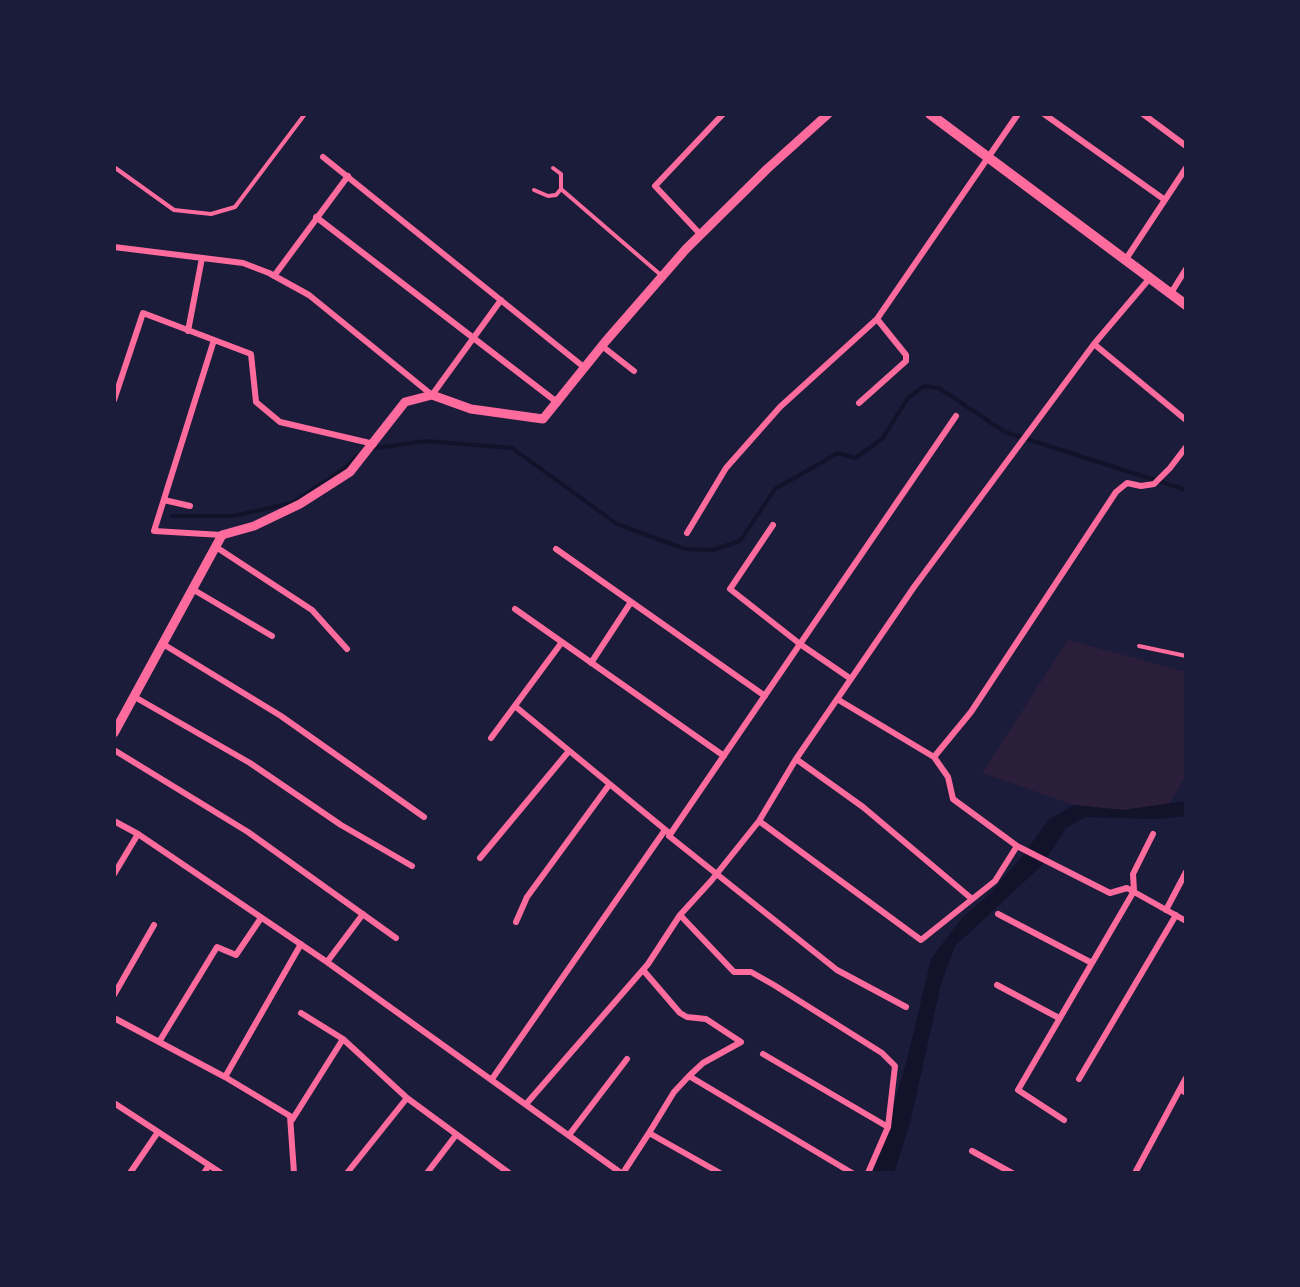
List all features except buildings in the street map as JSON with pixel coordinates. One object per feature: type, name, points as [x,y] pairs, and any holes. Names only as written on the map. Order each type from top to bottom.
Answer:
[{"type":"main road","points":[[930,114],[1186,305]]},
{"type":"street","points":[[701,235],[655,186],[723,114]]},
{"type":"street","points":[[114,247],[243,263],[274,276],[309,295],[432,395],[471,409],[543,419],[662,276],[767,169],[828,114]]},
{"type":"street","points":[[687,533],[726,468],[780,407],[877,319],[1018,114]]},
{"type":"street","points":[[1044,114],[1123,173],[1164,200]]},
{"type":"street","points":[[1143,114],[1186,146]]},
{"type":"street","points":[[323,157],[585,368]]},
{"type":"street","points":[[1126,259],[1186,168]]},
{"type":"street","points":[[274,276],[348,176]]},
{"type":"street","points":[[316,217],[558,403]]},
{"type":"street","points":[[188,331],[202,258]]},
{"type":"street","points":[[1171,293],[1186,269]]},
{"type":"street","points":[[527,1103],[643,970],[680,915],[716,875],[759,821],[796,759],[915,588],[1094,344],[1150,278]]},
{"type":"street","points":[[214,340],[154,531],[222,535],[254,526],[300,504],[350,472],[405,402],[432,395],[501,300]]},
{"type":"street","points":[[114,400],[143,313],[251,354],[256,402],[280,422],[374,444]]},
{"type":"street","points":[[859,403],[906,361],[906,355],[877,319]]},
{"type":"street","points":[[1094,344],[1186,420]]},
{"type":"street","points":[[602,346],[634,371]]},
{"type":"street","points":[[492,1079],[724,756],[956,416]]},
{"type":"street","points":[[934,757],[971,712],[1116,492],[1127,483],[1141,486],[1154,484],[1186,447]]},
{"type":"street","points":[[164,500],[190,506]]},
{"type":"street","points":[[773,525],[730,589],[800,644],[851,679]]},
{"type":"street","points":[[114,733],[222,535]]},
{"type":"street","points":[[216,547],[312,610],[346,650]]},
{"type":"street","points":[[556,549],[765,696]]},
{"type":"street","points":[[194,590],[272,636]]},
{"type":"street","points":[[591,663],[631,602]]},
{"type":"street","points":[[515,609],[724,756]]},
{"type":"street","points":[[491,738],[562,642]]},
{"type":"street","points":[[163,644],[281,716],[424,817]]},
{"type":"street","points":[[133,696],[250,763],[341,825],[412,866]]},
{"type":"street","points":[[837,699],[934,757],[948,777],[952,799],[1017,846],[1110,893],[1127,888],[1134,891],[1186,921]]},
{"type":"street","points":[[516,707],[668,832],[716,875],[837,970],[906,1007]]},
{"type":"street","points":[[114,750],[248,832],[396,938]]},
{"type":"street","points":[[480,858],[569,751]]},
{"type":"street","points":[[796,759],[863,807],[972,899]]},
{"type":"street","points":[[516,922],[527,897],[609,785]]},
{"type":"street","points":[[114,821],[138,834],[327,962],[622,1173],[674,1092],[688,1076],[741,1042],[706,1019],[687,1017],[680,1013],[643,970]]},
{"type":"street","points":[[759,821],[921,940],[995,881],[1017,846]]},
{"type":"street","points":[[114,874],[138,834]]},
{"type":"street","points":[[1064,1120],[1018,1090],[1134,891],[1133,874],[1154,834]]},
{"type":"street","points":[[1166,910],[1186,872]]},
{"type":"street","points":[[327,962],[363,914]]},
{"type":"street","points":[[998,914],[1092,963]]},
{"type":"street","points":[[680,915],[734,972],[751,972],[882,1053],[895,1066],[888,1126],[868,1173]]},
{"type":"street","points":[[1079,1079],[1176,915]]},
{"type":"street","points":[[159,1042],[218,947],[236,955],[261,918]]},
{"type":"street","points":[[114,995],[154,925]]},
{"type":"street","points":[[225,1077],[301,944]]},
{"type":"street","points":[[997,985],[1059,1018]]},
{"type":"street","points":[[302,1013],[343,1040],[407,1098],[509,1173]]},
{"type":"street","points":[[114,1018],[225,1077],[286,1113],[292,1120]]},
{"type":"street","points":[[294,1173],[292,1120],[343,1040]]},
{"type":"street","points":[[763,1054],[888,1126]]},
{"type":"street","points":[[569,1135],[627,1059]]},
{"type":"street","points":[[688,1076],[852,1173]]},
{"type":"street","points":[[1135,1173],[1183,1091],[1186,1078]]},
{"type":"street","points":[[347,1173],[407,1098]]},
{"type":"street","points":[[114,1103],[221,1173]]},
{"type":"street","points":[[130,1173],[158,1132]]},
{"type":"street","points":[[649,1133],[720,1173]]},
{"type":"street","points":[[427,1173],[456,1135]]},
{"type":"street","points":[[972,1151],[1012,1173]]},
{"type":"street","points":[[204,1173],[209,1165]]},
{"type":"lane","points":[[114,167],[174,210],[211,214],[236,207],[305,114]]},
{"type":"lane","points":[[534,190],[548,196],[556,195],[561,189],[561,174],[553,168]]},
{"type":"lane","points":[[561,189],[662,276]]},
{"type":"lane","points":[[1139,646],[1186,656]]},
{"type":"shaded area","points":[[1068,640],[1186,672],[1186,775],[1169,805],[1123,810],[1074,805],[982,773]]},
{"type":"shaded area","points":[[1186,801],[1186,816],[1157,819],[1085,817],[1066,828],[1042,865],[955,946],[941,984],[910,1123],[894,1173],[873,1173],[907,1060],[931,959],[961,919],[989,894],[1022,857],[1048,820],[1074,805],[1123,810]]},
{"type":"waterway","points":[[369,449],[426,441],[512,448],[617,524],[685,549],[713,550],[740,541],[775,489],[838,453],[855,458],[882,439],[908,398],[924,386],[939,388],[1005,432],[1186,490]]},
{"type":"waterway","points":[[172,516],[233,516],[292,503],[344,469],[358,455]]}]
